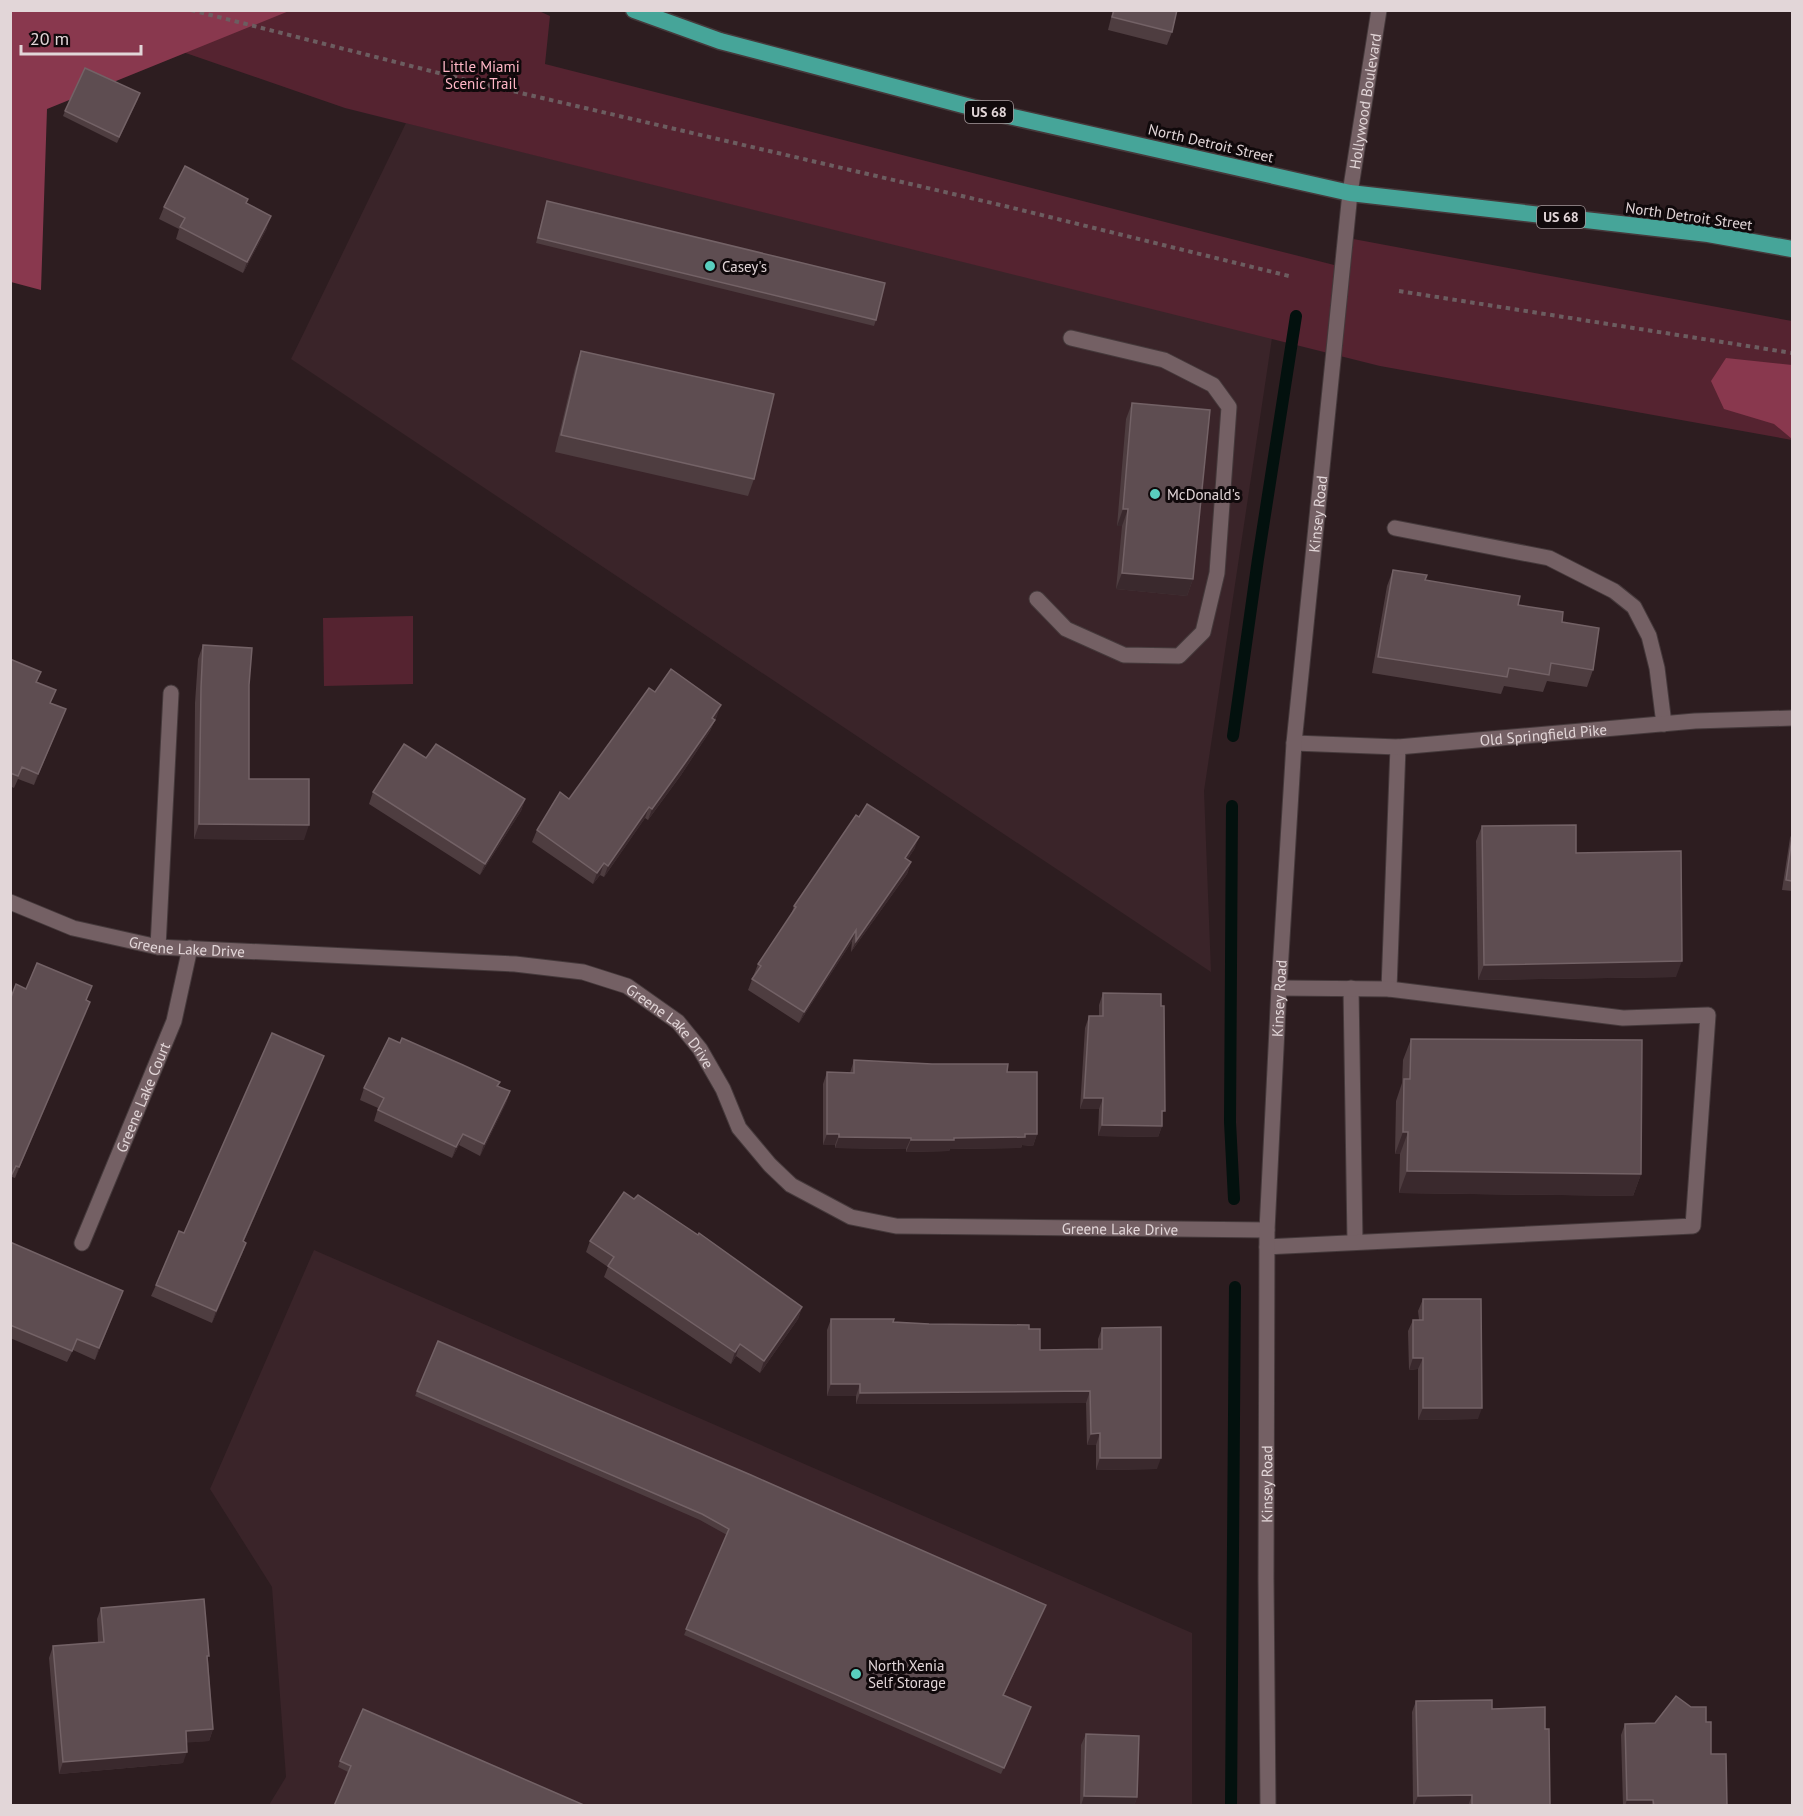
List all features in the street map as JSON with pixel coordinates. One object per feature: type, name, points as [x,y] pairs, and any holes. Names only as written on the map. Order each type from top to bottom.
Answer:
[{"type":"highway","name":"North Detroit Street","points":[[634,10],[720,41],[1007,116],[1350,193],[1708,234],[1792,249]]},
{"type":"street","name":"Hollywood Boulevard","points":[[1350,193],[1379,10]]},
{"type":"street","name":"Kinsey Road","points":[[1268,1806],[1267,1230],[1279,988],[1294,743],[1350,193]]},
{"type":"street","points":[[1037,599],[1066,629],[1124,655],[1179,656],[1203,632],[1216,573],[1229,407],[1213,386],[1164,360],[1071,338]]},
{"type":"street","points":[[1395,528],[1549,558],[1614,591],[1634,607],[1649,636],[1657,668],[1664,723]]},
{"type":"street","points":[[158,947],[171,693]]},
{"type":"street","name":"Old Springfield Pike","points":[[1294,743],[1398,747],[1664,723],[1792,718]]},
{"type":"street","points":[[1389,989],[1398,747]]},
{"type":"street","name":"Greene Lake Drive","points":[[10,902],[73,928],[158,947],[515,964],[583,972],[627,986],[678,1022],[686,1031],[700,1049],[723,1089],[740,1128],[770,1165],[791,1185],[851,1217],[896,1226],[1267,1230]]},
{"type":"street","name":"Greene Lake Court","points":[[82,1244],[174,1021],[190,948]]},
{"type":"street","points":[[1267,1247],[1693,1226],[1708,1015],[1623,1018],[1389,989],[1279,988]]},
{"type":"street","points":[[1351,988],[1355,1242]]},
{"type":"path","points":[[191,10],[478,84],[962,196],[1293,277]]},
{"type":"path","points":[[1399,291],[1792,352]]},
{"type":"shaded area","points":[[11,11],[289,11],[47,109],[41,290],[11,282]]},
{"type":"shaded area","points":[[406,123],[1272,338],[1204,791],[1211,972],[291,359]]},
{"type":"shaded area","points":[[1726,358],[1792,365],[1792,439],[1774,424],[1724,409],[1711,381]]},
{"type":"shaded area","points":[[314,1250],[1192,1633],[1192,1805],[269,1805],[286,1777],[272,1587],[210,1489]]},
{"type":"green space","name":"Little Miami Scenic Trail","points":[[64,11],[539,11],[550,16],[545,64],[1342,267],[1348,238],[1792,321],[1792,440],[1380,366],[345,108]]},
{"type":"green space","points":[[413,616],[413,684],[324,686],[323,618]]},
{"type":"building","points":[[1114,10],[1177,10],[1172,32],[1112,17]]},
{"type":"building","points":[[85,68],[140,93],[119,137],[65,111]]},
{"type":"building","points":[[185,166],[248,199],[246,203],[271,216],[247,262],[180,227],[185,218],[164,207]]},
{"type":"building","name":"Casey's","points":[[547,201],[885,283],[876,320],[538,238]]},
{"type":"building","points":[[581,351],[774,394],[754,479],[561,435]]},
{"type":"building","name":"McDonald's","points":[[1132,403],[1210,410],[1193,579],[1122,573],[1128,509],[1123,509]]},
{"type":"building","points":[[1393,570],[1427,575],[1425,580],[1520,596],[1518,605],[1563,612],[1562,622],[1599,628],[1593,670],[1551,663],[1549,675],[1509,668],[1507,677],[1378,657]]},
{"type":"building","points":[[203,645],[252,648],[249,685],[249,779],[309,779],[309,825],[199,824]]},
{"type":"building","points":[[10,659],[41,672],[36,682],[56,690],[50,703],[66,709],[38,774],[22,767],[18,776],[10,773]]},
{"type":"building","points":[[671,669],[721,705],[712,718],[715,720],[652,809],[649,807],[608,866],[604,863],[597,873],[537,830],[560,792],[569,799],[649,688],[655,692]]},
{"type":"building","points":[[404,744],[426,758],[436,744],[525,799],[485,864],[373,792]]},
{"type":"building","points":[[867,804],[919,837],[905,858],[911,862],[856,941],[856,930],[804,1012],[752,979],[761,966],[758,964],[796,907],[794,906],[856,815],[859,817]]},
{"type":"building","points":[[1576,825],[1576,853],[1681,851],[1682,961],[1484,965],[1482,826]]},
{"type":"building","points":[[1792,838],[1792,881],[1786,880]]},
{"type":"building","points":[[37,963],[92,986],[86,1000],[90,1002],[19,1167],[16,1166],[10,1178],[10,1000],[16,984],[26,989]]},
{"type":"building","points":[[1103,993],[1161,994],[1161,1006],[1164,1006],[1165,1111],[1162,1111],[1162,1126],[1102,1125],[1103,1098],[1084,1098],[1089,1016],[1103,1016]]},
{"type":"building","points":[[272,1033],[324,1056],[243,1241],[246,1243],[216,1311],[156,1285],[179,1231],[184,1233]]},
{"type":"building","points":[[389,1038],[400,1043],[402,1038],[500,1082],[497,1086],[510,1091],[484,1144],[463,1134],[456,1147],[378,1110],[384,1098],[364,1088]]},
{"type":"building","points":[[1411,1039],[1642,1040],[1641,1174],[1407,1171],[1408,1132],[1403,1132],[1404,1079],[1410,1079]]},
{"type":"building","points":[[854,1060],[932,1064],[1008,1064],[1007,1072],[1037,1072],[1037,1134],[1025,1134],[1025,1137],[911,1140],[911,1138],[839,1137],[839,1134],[827,1134],[827,1072],[854,1073]]},
{"type":"building","points":[[624,1192],[634,1199],[638,1195],[698,1235],[699,1233],[802,1307],[764,1361],[740,1344],[735,1352],[608,1266],[614,1257],[590,1241]]},
{"type":"building","points":[[10,1242],[123,1291],[99,1348],[77,1339],[72,1351],[10,1325]]},
{"type":"building","points":[[1423,1299],[1481,1299],[1482,1408],[1423,1408],[1423,1358],[1413,1358],[1413,1320],[1423,1320]]},
{"type":"building","points":[[831,1319],[894,1319],[893,1322],[929,1324],[1029,1325],[1029,1329],[1040,1329],[1040,1350],[1102,1349],[1102,1328],[1161,1327],[1161,1458],[1100,1458],[1100,1433],[1091,1434],[1090,1391],[860,1393],[860,1384],[831,1384]]},
{"type":"building","points":[[438,1341],[1046,1605],[1003,1695],[1031,1707],[1004,1768],[686,1629],[729,1529],[702,1514],[417,1391]]},
{"type":"building","points":[[204,1599],[213,1729],[186,1731],[187,1752],[63,1762],[53,1646],[104,1642],[101,1608]]},
{"type":"building","points":[[1676,1696],[1691,1707],[1706,1707],[1706,1722],[1711,1722],[1711,1754],[1726,1754],[1727,1806],[1654,1806],[1653,1800],[1627,1800],[1625,1724],[1655,1723]]},
{"type":"building","points":[[1492,1700],[1492,1709],[1545,1707],[1545,1729],[1549,1729],[1550,1806],[1472,1806],[1472,1795],[1418,1796],[1416,1701]]},
{"type":"building","points":[[363,1709],[586,1806],[334,1806],[351,1766],[340,1761]]},
{"type":"building","points":[[1086,1734],[1139,1736],[1137,1797],[1084,1796]]},
{"type":"waterway","points":[[1233,736],[1296,316]]},
{"type":"waterway","points":[[1232,806],[1230,1122],[1234,1199]]},
{"type":"waterway","points":[[1231,1806],[1235,1287]]},
{"type":"place","name":"Casey's","points":[[710,266]]},
{"type":"place","name":"McDonald's","points":[[1155,494]]},
{"type":"place","name":"North Xenia Self Storage","points":[[856,1674]]}]
